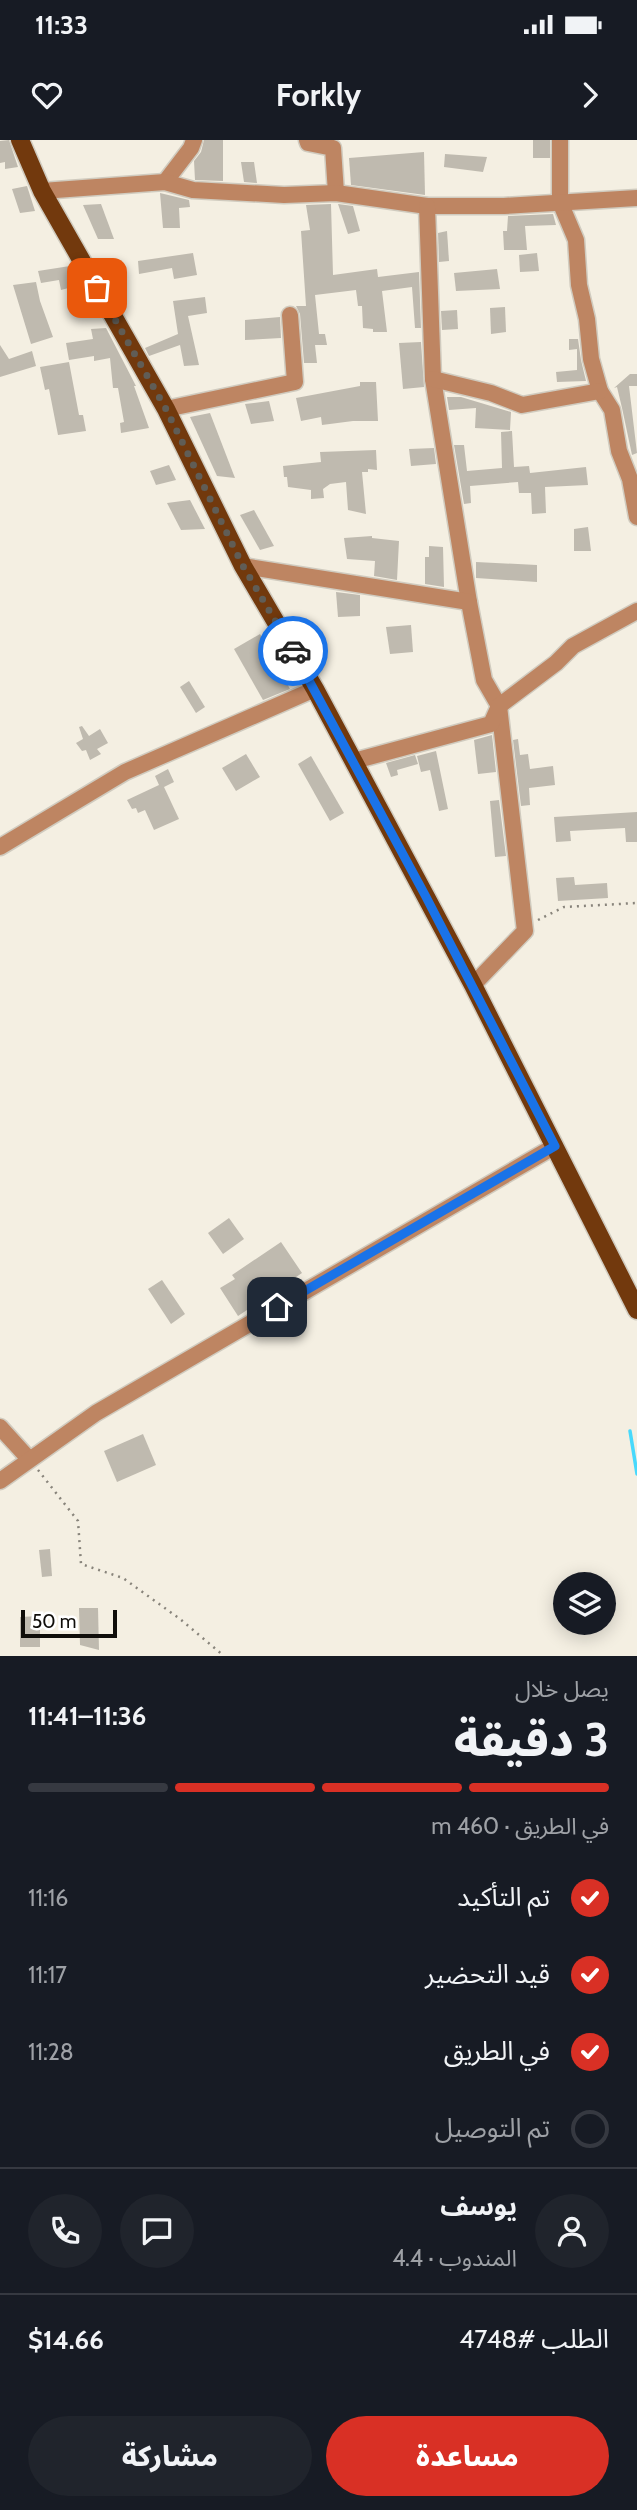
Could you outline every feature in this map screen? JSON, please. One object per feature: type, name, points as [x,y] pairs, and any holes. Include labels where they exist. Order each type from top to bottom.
[{"type":"main road","points":[[20,140],[42,191],[166,409],[243,566],[354,761],[555,1146],[637,1310]]},
{"type":"street","points":[[165,182],[194,140]]},
{"type":"street","points":[[307,140],[309,143],[333,148],[336,193]]},
{"type":"street","points":[[560,140],[560,202],[576,240],[579,285],[587,319],[591,359],[600,391],[612,410],[619,451],[631,479],[637,517]]},
{"type":"street","points":[[42,191],[165,182],[193,190],[284,195],[336,193],[427,206],[504,206],[637,198]]},
{"type":"street","points":[[427,206],[433,379],[484,680],[499,706],[525,931],[472,985]]},
{"type":"street","points":[[166,409],[295,383],[290,315]]},
{"type":"street","points":[[433,379],[523,405],[600,391]]},
{"type":"street","points":[[243,566],[469,602]]},
{"type":"street","points":[[354,761],[492,724],[499,706],[556,663],[573,646],[637,611]]},
{"type":"street","points":[[0,847],[125,772],[315,689]]},
{"type":"street","points":[[0,1481],[107,1407],[555,1146]]},
{"type":"street","points":[[0,1427],[29,1459]]},
{"type":"path","points":[[525,931],[542,916],[564,907],[637,903]]},
{"type":"path","points":[[29,1459],[78,1521],[81,1564],[122,1578],[180,1619],[224,1656]]},
{"type":"building","points":[[9,140],[18,167],[5,169],[5,162],[0,163],[0,141]]},
{"type":"building","points":[[204,140],[223,140],[223,181],[195,180],[194,161],[201,152]]},
{"type":"building","points":[[533,140],[550,140],[550,158],[533,158]]},
{"type":"building","points":[[424,152],[425,195],[351,185],[349,158]]},
{"type":"building","points":[[445,154],[487,157],[483,172],[444,167]]},
{"type":"building","points":[[241,162],[254,162],[257,183],[244,182]]},
{"type":"building","points":[[27,186],[35,211],[20,213],[12,189]]},
{"type":"building","points":[[160,193],[189,200],[190,207],[179,208],[180,228],[163,228]]},
{"type":"building","points":[[101,204],[114,239],[98,239],[83,205]]},
{"type":"building","points":[[331,204],[333,275],[377,269],[378,277],[419,272],[421,328],[415,328],[412,287],[382,291],[387,332],[373,332],[373,329],[363,328],[362,306],[358,306],[356,290],[315,295],[319,334],[325,334],[327,345],[315,345],[317,363],[304,363],[300,314],[296,306],[306,306],[301,231],[310,230],[306,205]]},
{"type":"building","points":[[338,204],[353,206],[360,231],[348,234]]},
{"type":"building","points":[[553,214],[556,225],[525,226],[527,250],[504,250],[503,231],[507,231],[508,216]]},
{"type":"building","points":[[447,231],[449,261],[439,262],[438,233]]},
{"type":"building","points":[[193,253],[197,275],[174,279],[172,268],[139,274],[138,261]]},
{"type":"building","points":[[537,253],[539,271],[520,272],[519,255]]},
{"type":"building","points":[[70,266],[76,286],[61,290],[59,280],[41,283],[38,271]]},
{"type":"building","points":[[497,269],[500,289],[456,291],[454,273]]},
{"type":"building","points":[[36,282],[53,337],[31,344],[13,285]]},
{"type":"building","points":[[205,297],[207,313],[188,316],[199,365],[184,366],[180,345],[149,356],[145,348],[178,334],[173,301]]},
{"type":"building","points":[[505,307],[506,332],[491,334],[490,308]]},
{"type":"building","points":[[457,310],[458,329],[442,330],[441,311]]},
{"type":"building","points":[[280,317],[281,338],[245,340],[245,320]]},
{"type":"building","points":[[106,328],[136,386],[149,428],[121,433],[120,423],[124,422],[118,388],[113,388],[110,358],[94,361],[94,356],[69,360],[66,343],[93,339],[91,329]]},
{"type":"building","points":[[569,339],[578,339],[586,381],[557,382],[556,372],[577,370],[577,349],[569,350]]},
{"type":"building","points":[[421,342],[424,387],[403,389],[399,343]]},
{"type":"building","points":[[0,345],[9,359],[32,351],[36,366],[0,377]]},
{"type":"building","points":[[69,362],[79,415],[83,415],[86,431],[58,435],[49,389],[45,390],[40,367]]},
{"type":"building","points":[[630,374],[637,374],[637,386],[629,386],[637,453],[632,455],[617,387],[614,388]]},
{"type":"building","points":[[360,382],[376,382],[378,421],[322,425],[321,417],[301,421],[296,398],[360,386]]},
{"type":"building","points":[[447,397],[461,397],[511,412],[510,430],[475,428],[476,408],[449,410]]},
{"type":"building","points":[[269,401],[274,421],[251,424],[245,404]]},
{"type":"building","points":[[210,413],[235,478],[217,476],[190,417]]},
{"type":"building","points":[[512,431],[514,467],[529,466],[530,473],[586,467],[588,485],[545,487],[546,513],[532,514],[531,493],[519,493],[518,482],[470,486],[471,503],[464,504],[454,445],[464,445],[467,471],[502,468],[501,432]]},
{"type":"building","points":[[434,448],[436,464],[411,466],[409,449]]},
{"type":"building","points":[[376,450],[377,470],[368,469],[368,472],[362,472],[366,514],[348,510],[346,482],[330,484],[323,489],[324,498],[311,499],[311,490],[288,487],[287,477],[284,477],[283,466],[321,462],[320,452]]},
{"type":"building","points":[[169,465],[176,480],[156,485],[150,471]]},
{"type":"building","points":[[190,500],[205,529],[181,530],[167,503]]},
{"type":"building","points":[[254,510],[274,546],[260,550],[240,515]]},
{"type":"building","points":[[588,527],[591,551],[574,551],[574,529]]},
{"type":"building","points":[[372,536],[399,541],[397,580],[374,576],[375,561],[347,559],[344,538]]},
{"type":"building","points":[[429,546],[443,547],[444,587],[425,584],[425,557],[429,557]]},
{"type":"building","points":[[476,562],[537,565],[537,582],[476,578]]},
{"type":"building","points":[[336,592],[360,595],[360,616],[338,617]]},
{"type":"building","points":[[411,625],[413,652],[390,654],[386,627]]},
{"type":"building","points":[[260,634],[290,689],[263,700],[234,649]]},
{"type":"building","points":[[189,681],[205,707],[196,713],[180,687]]},
{"type":"building","points":[[82,726],[89,736],[100,729],[108,743],[97,749],[101,754],[90,760],[86,750],[82,751],[76,743],[83,739],[79,727]]},
{"type":"building","points":[[492,735],[496,772],[478,774],[474,740]]},
{"type":"building","points":[[518,739],[520,755],[528,754],[530,769],[553,766],[555,785],[529,788],[530,805],[521,806],[513,740]]},
{"type":"building","points":[[436,751],[448,809],[439,811],[430,770],[421,772],[417,756]]},
{"type":"building","points":[[246,754],[260,777],[236,791],[222,768]]},
{"type":"building","points":[[415,755],[418,764],[397,770],[398,775],[391,777],[386,763]]},
{"type":"building","points":[[311,756],[344,813],[330,821],[298,764]]},
{"type":"building","points":[[168,769],[174,782],[164,787],[179,819],[154,830],[145,810],[138,813],[127,800],[159,785],[155,776]]},
{"type":"building","points":[[499,800],[506,856],[495,857],[490,801]]},
{"type":"building","points":[[637,812],[637,842],[626,842],[625,828],[570,831],[571,841],[556,842],[554,817]]},
{"type":"building","points":[[574,877],[575,885],[607,883],[608,898],[558,901],[556,878]]},
{"type":"building","points":[[229,1218],[244,1239],[223,1254],[208,1233]]},
{"type":"building","points":[[281,1242],[302,1273],[238,1316],[220,1288],[235,1279],[232,1275]]},
{"type":"building","points":[[162,1280],[185,1314],[171,1324],[148,1289]]},
{"type":"building","points":[[143,1434],[156,1465],[117,1482],[104,1451]]},
{"type":"building","points":[[50,1549],[52,1576],[42,1577],[39,1550]]},
{"type":"building","points":[[79,1608],[98,1608],[99,1650],[80,1645]]},
{"type":"building","points":[[40,1616],[40,1647],[20,1647],[20,1617]]},
{"type":"waterway","points":[[630,1431],[637,1474]]},
{"type":"way so far","points":[[97,288],[166,409],[243,566],[293,651]]},
{"type":"route","points":[[277,1307],[555,1146],[425,895],[293,651]]}]
